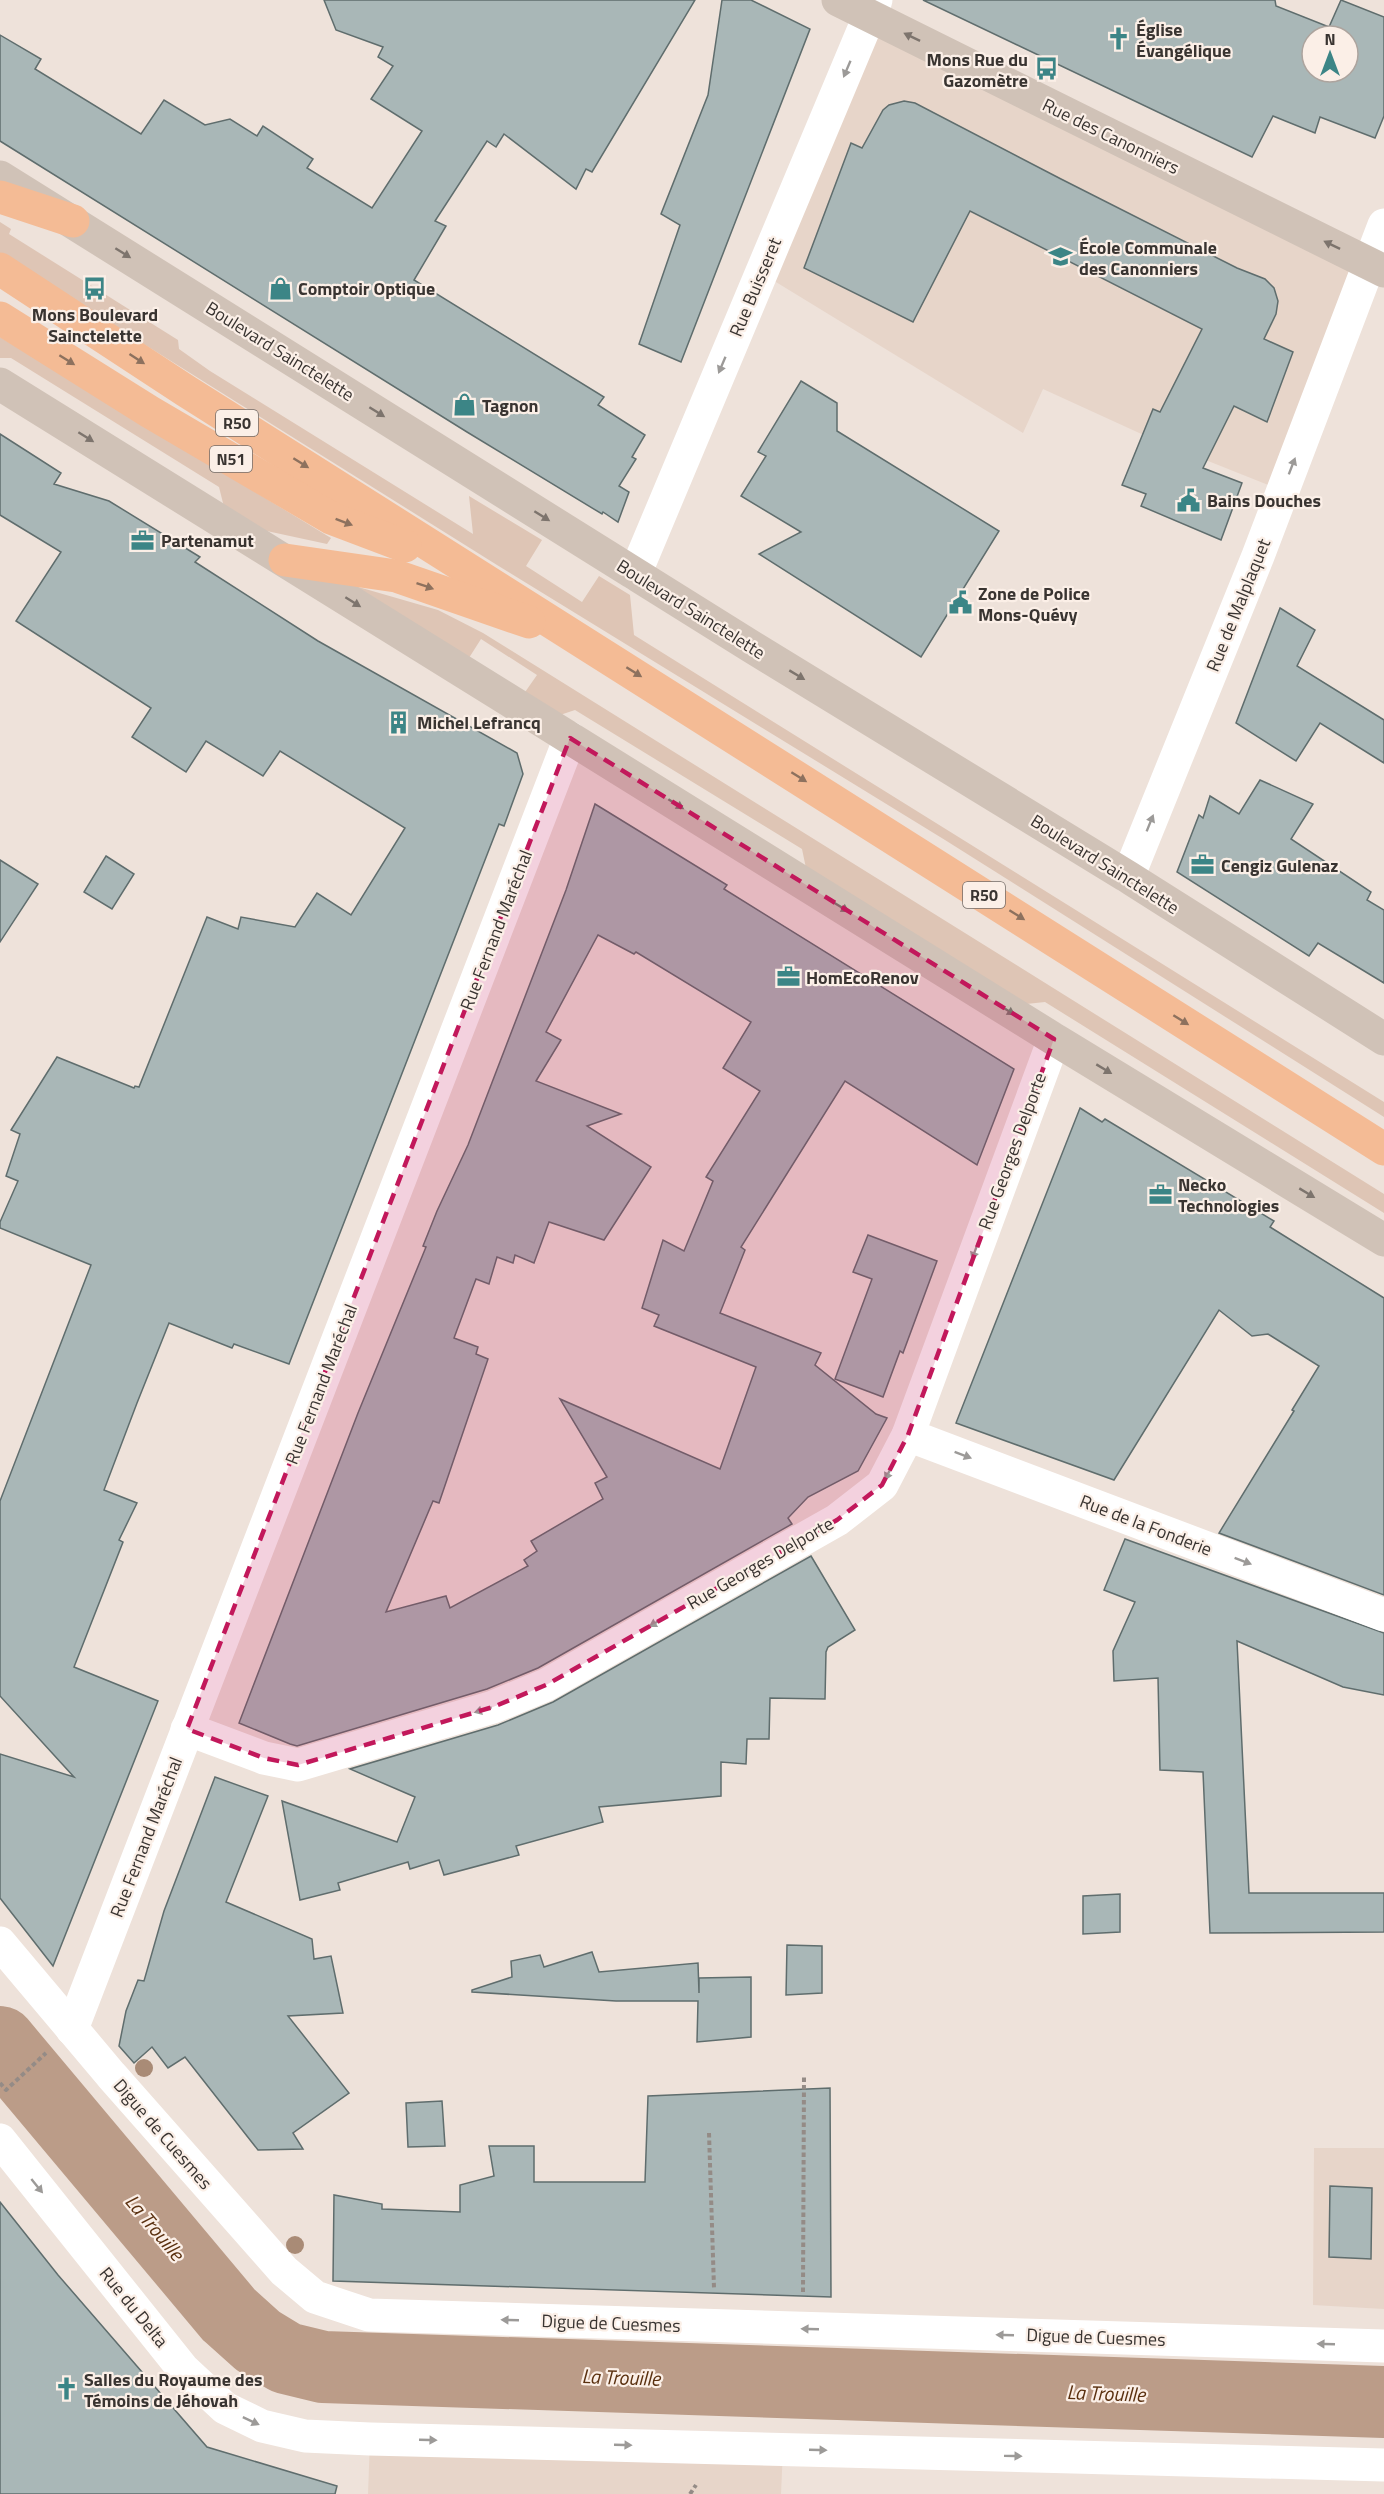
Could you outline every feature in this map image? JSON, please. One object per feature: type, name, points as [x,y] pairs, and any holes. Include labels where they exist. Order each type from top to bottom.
[{"type":"highway","points":[[0,197],[74,222]]},
{"type":"highway","name":"R50","points":[[0,269],[186,391],[585,641],[1384,1149]]},
{"type":"highway","name":"N51","points":[[0,318],[150,412],[331,518],[476,574]]},
{"type":"highway","points":[[285,560],[396,576],[585,641]]},
{"type":"street","name":"Rue des Canonniers","points":[[838,0],[873,8],[1376,268]]},
{"type":"street","name":"Rue Buisseret","points":[[635,574],[873,8]]},
{"type":"street","name":"Boulevard Sainctelette","points":[[0,177],[635,574],[1128,877],[1384,1039]]},
{"type":"street","name":"Rue de Malplaquet","points":[[1128,877],[1376,268],[1384,225]]},
{"type":"street","points":[[0,384],[1054,1039],[1384,1240]]},
{"type":"street","name":"Rue Fernand Maréchal","points":[[63,2037],[187,1729],[570,738]]},
{"type":"street","name":"Rue Georges Delporte","points":[[187,1729],[264,1758],[298,1765],[493,1707],[546,1684],[837,1520],[882,1485],[908,1435],[1054,1039]]},
{"type":"street","name":"Rue de la Fonderie","points":[[908,1435],[1384,1615]]},
{"type":"street","name":"Digue de Cuesmes","points":[[0,1942],[63,2037],[284,2271],[315,2297],[369,2316],[1384,2346]]},
{"type":"street","name":"Rue du Delta","points":[[0,2140],[183,2369],[225,2408],[262,2426],[305,2436],[370,2439],[1384,2465]]},
{"type":"path","points":[[0,2083],[6,2090],[63,2037]]},
{"type":"path","points":[[803,2329],[804,2077]]},
{"type":"path","points":[[709,2133],[715,2326]]},
{"type":"highlighted area","points":[[570,738],[1054,1039],[908,1435],[882,1485],[837,1520],[546,1685],[493,1707],[298,1765],[264,1758],[187,1729]]},
{"type":"shaded area","name":"École Communale des Canonniers","points":[[870,16],[1368,264],[1283,491],[1148,437],[1043,389],[1023,433],[761,273]]},
{"type":"shaded area","points":[[0,222],[11,229],[9,234],[178,340],[179,349],[210,371],[473,534],[469,496],[542,540],[526,566],[582,602],[599,576],[630,595],[634,635],[1384,1102],[1384,1117],[945,840],[497,565],[0,254]]},
{"type":"shaded area","points":[[0,337],[331,538],[327,544],[253,528],[225,511],[219,487],[11,358],[0,358]]},
{"type":"shaded area","points":[[355,586],[438,610],[483,633],[1384,1194],[1384,1213],[1045,1002],[1017,1005],[807,873],[802,849],[575,710],[557,716],[523,695],[537,675],[481,639],[467,661]]},
{"type":"shaded area","points":[[1314,2148],[1384,2148],[1384,2309],[1313,2305]]},
{"type":"shaded area","points":[[370,2439],[783,2449],[781,2494],[368,2494]]},
{"type":"building","points":[[324,0],[695,0],[592,172],[586,169],[576,189],[504,134],[496,147],[487,141],[435,221],[446,226],[414,280],[604,397],[598,405],[645,435],[632,457],[636,459],[619,486],[629,492],[618,522],[467,432],[0,141],[0,35],[41,59],[35,69],[141,134],[164,100],[205,125],[230,119],[257,136],[263,126],[313,159],[307,168],[372,208],[422,131],[371,99],[393,66],[378,57],[383,47],[336,30]]},
{"type":"building","points":[[722,0],[751,0],[810,29],[681,362],[639,344],[680,225],[661,214],[708,95]]},
{"type":"building","points":[[923,0],[1275,0],[1276,6],[1321,24],[1300,24],[1300,84],[1360,84],[1360,24],[1330,24],[1341,0],[1384,17],[1384,116],[1375,138],[1320,117],[1315,133],[1273,116],[1252,157]]},
{"type":"building","points":[[904,101],[915,103],[1237,268],[1265,279],[1274,288],[1278,301],[1276,314],[1264,339],[1293,352],[1267,422],[1234,406],[1203,468],[1242,483],[1221,540],[1141,506],[1146,494],[1122,485],[1153,409],[1160,412],[1202,329],[970,211],[913,322],[804,268],[851,143],[862,148],[883,110],[889,105]]},
{"type":"building","points":[[801,381],[837,403],[837,431],[999,531],[921,657],[759,554],[801,532],[741,496],[766,456],[758,452]]},
{"type":"building","points":[[0,434],[61,473],[54,484],[109,501],[200,557],[195,562],[318,641],[517,753],[523,774],[504,826],[499,824],[289,1364],[234,1344],[232,1348],[169,1323],[137,1403],[104,1490],[137,1503],[119,1540],[123,1542],[74,1667],[158,1701],[53,1966],[0,1898],[0,1754],[74,1777],[0,1696],[0,1501],[91,1265],[0,1228],[0,1222],[18,1181],[6,1176],[20,1134],[11,1130],[57,1057],[134,1088],[139,1087],[207,917],[238,929],[241,917],[295,927],[317,893],[351,915],[405,828],[280,751],[263,776],[206,741],[186,772],[132,737],[151,708],[16,621],[61,552],[0,515]]},
{"type":"building","points":[[1280,608],[1315,630],[1297,666],[1384,720],[1384,763],[1320,723],[1296,761],[1236,723]]},
{"type":"building","points":[[1260,780],[1313,804],[1291,839],[1371,892],[1367,900],[1384,910],[1384,983],[1318,943],[1309,956],[1177,872],[1199,815],[1203,818],[1210,796],[1239,814]]},
{"type":"building","points":[[595,804],[727,885],[724,889],[1014,1069],[977,1165],[845,1081],[741,1247],[745,1250],[720,1313],[821,1353],[815,1365],[876,1414],[887,1418],[858,1471],[808,1497],[788,1518],[792,1524],[538,1668],[487,1689],[297,1746],[290,1744],[239,1723],[358,1413],[426,1247],[423,1246],[468,1145],[566,890]],"holes":[[[598,935],[634,954],[636,952],[751,1022],[723,1068],[760,1091],[706,1177],[713,1181],[684,1251],[663,1240],[642,1308],[659,1315],[654,1326],[756,1367],[720,1469],[560,1399],[607,1477],[595,1483],[603,1499],[531,1541],[537,1551],[524,1560],[528,1566],[450,1608],[446,1596],[386,1612],[433,1501],[439,1503],[488,1359],[476,1354],[478,1347],[454,1338],[476,1279],[489,1284],[497,1257],[513,1263],[515,1255],[534,1263],[549,1222],[604,1240],[651,1167],[587,1126],[621,1114],[536,1081],[561,1040],[546,1032]]]},
{"type":"building","points":[[106,856],[134,874],[112,909],[84,892]]},
{"type":"building","points":[[0,860],[38,884],[0,942]]},
{"type":"building","points":[[1080,1108],[1102,1122],[1105,1119],[1274,1221],[1270,1227],[1384,1298],[1384,1595],[1219,1533],[1319,1366],[1268,1334],[1252,1336],[1219,1310],[1114,1480],[956,1423]]},
{"type":"building","points":[[868,1235],[937,1261],[903,1353],[900,1351],[883,1397],[835,1379],[872,1279],[853,1272]]},
{"type":"building","points":[[1125,1539],[1384,1633],[1384,1695],[1343,1687],[1237,1641],[1249,1893],[1384,1893],[1384,1932],[1210,1933],[1203,1772],[1160,1770],[1158,1678],[1114,1681],[1113,1651],[1135,1602],[1104,1590]]},
{"type":"building","points":[[811,1556],[855,1630],[828,1647],[825,1699],[770,1698],[769,1739],[747,1739],[746,1764],[721,1762],[721,1796],[599,1807],[603,1822],[516,1846],[519,1855],[444,1875],[439,1860],[410,1869],[408,1862],[338,1883],[340,1890],[300,1900],[282,1801],[397,1842],[415,1797],[350,1769],[498,1725],[553,1702]]},
{"type":"building","points":[[215,1777],[268,1796],[226,1902],[312,1939],[314,1959],[331,1956],[343,2013],[288,2016],[349,2093],[293,2133],[303,2149],[258,2150],[185,2057],[168,2068],[152,2047],[134,2063],[119,2046],[126,2011],[138,1980],[144,1981],[164,1911]]},
{"type":"building","points":[[1120,1894],[1120,1932],[1083,1934],[1083,1896]]},
{"type":"building","points":[[787,1945],[822,1946],[822,1993],[786,1995]]},
{"type":"building","points":[[592,1952],[599,1972],[698,1963],[699,1993],[699,1978],[751,1977],[751,2037],[697,2042],[698,2001],[616,2001],[472,1992],[472,1990],[512,1977],[511,1961],[540,1955],[544,1967]]},
{"type":"building","points":[[830,2088],[831,2297],[333,2281],[334,2195],[382,2204],[382,2209],[460,2212],[460,2185],[494,2176],[489,2146],[534,2146],[534,2182],[645,2182],[648,2096]]},
{"type":"building","points":[[442,2101],[445,2146],[408,2147],[406,2103]]},
{"type":"building","points":[[1330,2186],[1372,2188],[1371,2259],[1329,2257]]},
{"type":"building","points":[[0,2202],[58,2275],[207,2447],[337,2486],[335,2494],[0,2494]]},
{"type":"waterway","name":"La Trouille","points":[[0,2042],[229,2315],[258,2341],[286,2358],[323,2367],[1384,2402]]},
{"type":"place","name":"Église Évangélique","points":[[1118,39]]},
{"type":"place","name":"Mons Rue du Gazomètre","points":[[1046,69]]},
{"type":"place","name":"École Communale des Canonniers","points":[[1061,257]]},
{"type":"place","name":"Mons Boulevard Sainctelette","points":[[95,288]]},
{"type":"place","name":"Comptoir Optique","points":[[280,288]]},
{"type":"place","name":"Tagnon","points":[[464,405]]},
{"type":"place","name":"Bains Douches","points":[[1189,500]]},
{"type":"place","name":"Partenamut","points":[[143,540]]},
{"type":"place","name":"Zone de Police Mons-Quévy","points":[[960,603]]},
{"type":"place","name":"Michel Lefrancq","points":[[399,722]]},
{"type":"place","name":"Cengiz Gulenaz","points":[[1203,865]]},
{"type":"place","name":"HomEcoRenov","points":[[788,977]]},
{"type":"place","name":"Necko Technologies","points":[[1160,1194]]},
{"type":"place","name":"Salles du Royaume des Témoins de Jéhovah","points":[[66,2389]]}]
